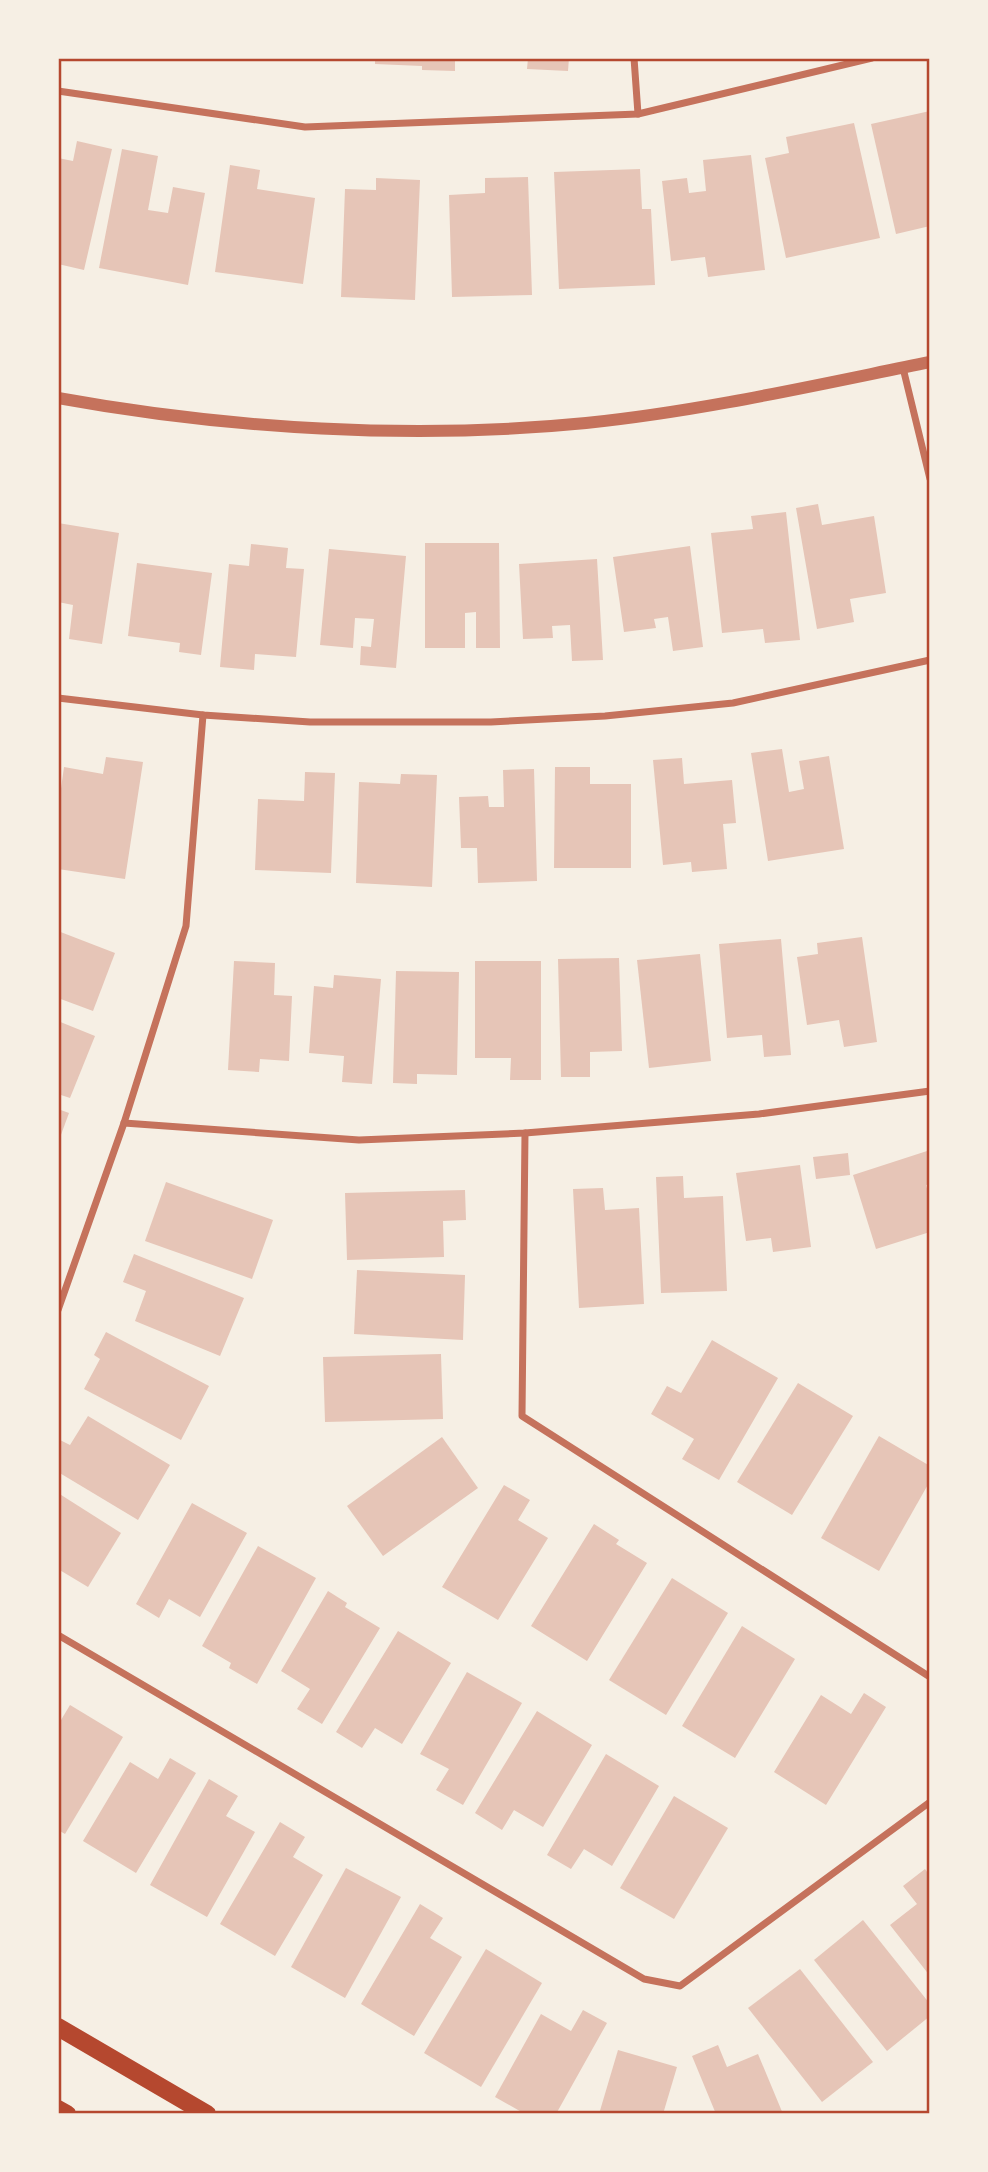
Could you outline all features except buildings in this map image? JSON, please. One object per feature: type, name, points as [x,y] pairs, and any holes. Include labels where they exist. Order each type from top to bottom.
[{"type":"main road","points":[[58,2027],[206,2114]]},
{"type":"main road","points":[[58,2109],[67,2114]]},
{"type":"street","points":[[634,58],[638,114]]},
{"type":"street","points":[[58,91],[305,127],[638,114],[872,58]]},
{"type":"street","points":[[58,398],[271,426],[434,431],[585,423],[744,401],[930,362]]},
{"type":"street","points":[[903,368],[930,479]]},
{"type":"street","points":[[58,698],[203,716],[338,722],[491,722],[606,716],[733,703],[930,660]]},
{"type":"street","points":[[58,1310],[124,1123],[186,926],[203,716]]},
{"type":"street","points":[[124,1123],[359,1140],[525,1133],[759,1114],[930,1091]]},
{"type":"street","points":[[525,1133],[522,1416],[930,1677]]},
{"type":"street","points":[[58,1635],[643,1979],[680,1986],[930,1802]]}]
